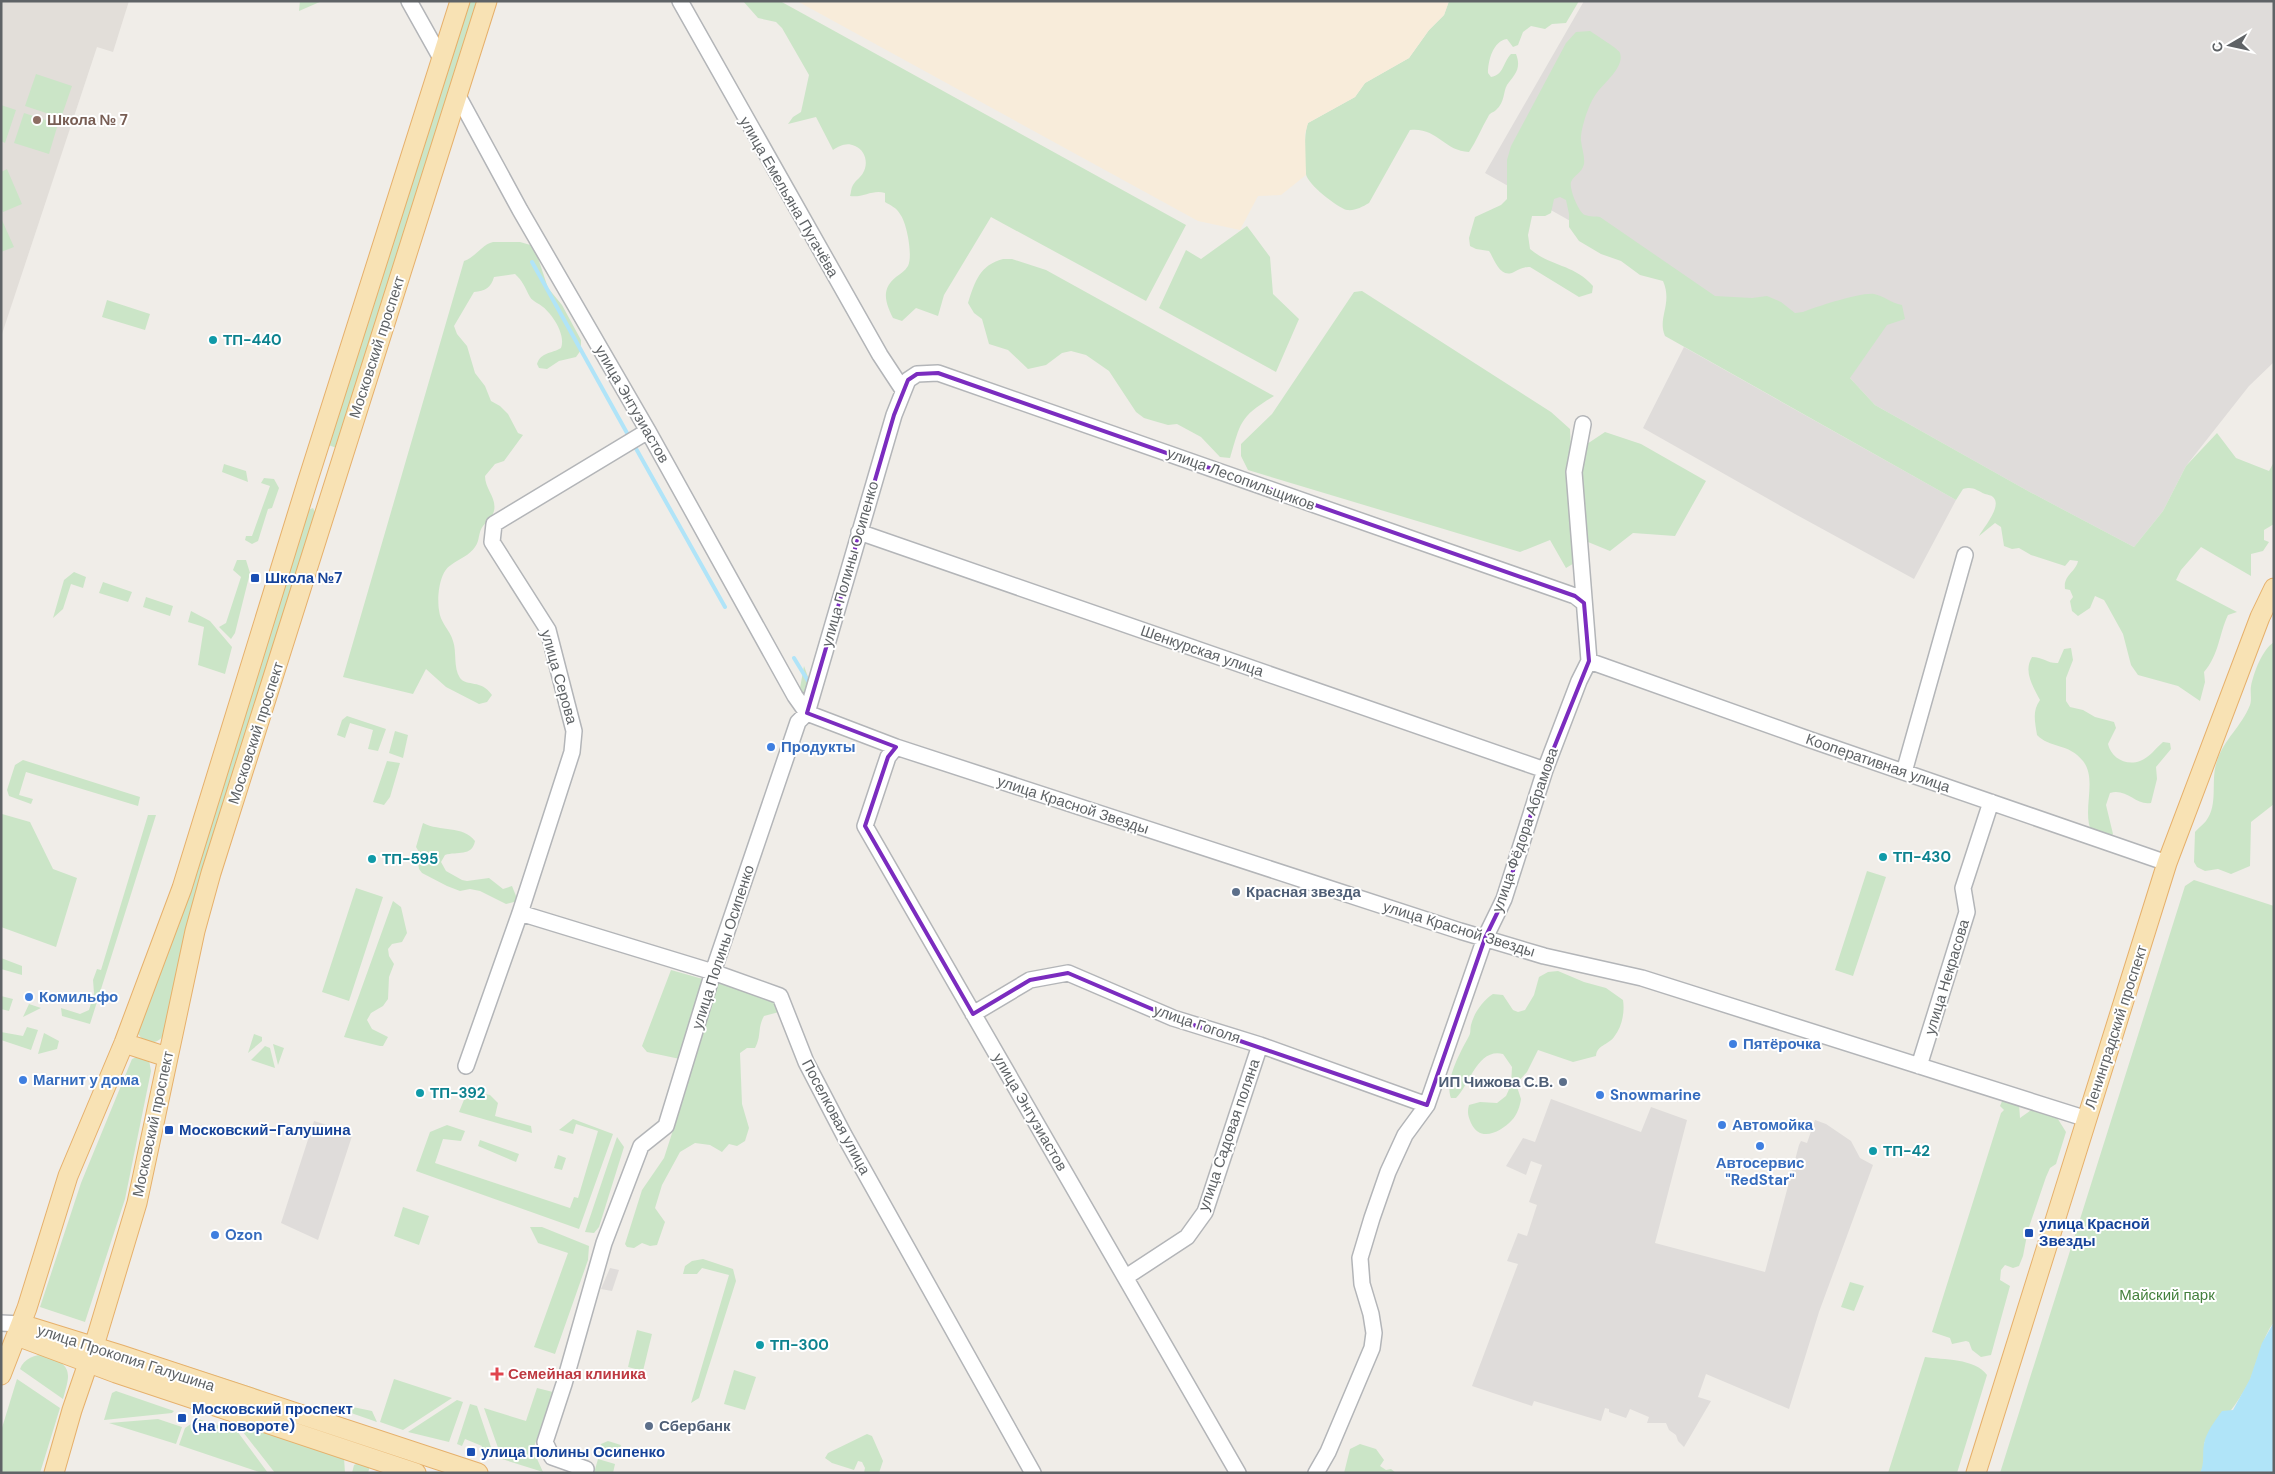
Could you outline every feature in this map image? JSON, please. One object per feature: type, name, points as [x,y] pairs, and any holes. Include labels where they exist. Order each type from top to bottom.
[{"type":"main road","name":"Московский проспект","points":[[1,1375],[19,1330],[68,1176],[124,1043],[182,888],[307,483],[460,1]]},
{"type":"main road","name":"Московский проспект","points":[[54,1473],[137,1203],[195,931],[211,873],[487,1]]},
{"type":"main road","points":[[307,483],[332,490]]},
{"type":"main road","name":"Ленинградский проспект","points":[[1976,1473],[2167,863],[2260,617],[2274,588]]},
{"type":"main road","points":[[124,1043],[167,1057]]},
{"type":"main road","name":"улица Прокопия Галушина","points":[[19,1330],[355,1454],[416,1473]]},
{"type":"main road","name":"улица Прокопия Галушина","points":[[91,1355],[478,1473]]},
{"type":"street","points":[[409,1],[442,60]]},
{"type":"street","name":"улица Емельяна Пугачёва","points":[[680,1],[876,348],[902,390]]},
{"type":"street","name":"улица Энтузиастов","points":[[458,94],[520,210],[648,431],[795,696],[807,714]]},
{"type":"street","name":"улица Лесопильщиков","points":[[902,390],[908,380],[917,374],[938,373],[1575,596],[1584,603]]},
{"type":"street","name":"улица Полины Осипенко","points":[[585,1473],[586,1469],[552,1457],[545,1442],[564,1384],[604,1243],[641,1146],[666,1126],[714,972],[798,722],[807,714],[902,390]]},
{"type":"street","points":[[1583,424],[1574,472],[1589,661]]},
{"type":"street","name":"улица Серова","points":[[466,1066],[520,913],[572,752],[574,731],[548,630],[492,542],[494,524],[648,431]]},
{"type":"street","name":"Шенкурская улица","points":[[859,532],[1545,770]]},
{"type":"street","points":[[1904,772],[1965,555]]},
{"type":"street","name":"улица Фёдора Абрамова","points":[[1316,1473],[1328,1452],[1372,1348],[1374,1333],[1371,1314],[1362,1284],[1360,1258],[1388,1172],[1405,1135],[1427,1105],[1486,938],[1504,899],[1545,770],[1579,681],[1589,661]]},
{"type":"street","name":"Кооперативная улица","points":[[1589,661],[2167,863]]},
{"type":"street","name":"улица Красной Звезды","points":[[807,714],[896,747],[1486,938],[1544,956],[1642,978],[2087,1119]]},
{"type":"street","name":"улица Энтузиастов","points":[[896,747],[888,757],[865,826],[1238,1473]]},
{"type":"street","name":"улица Некрасова","points":[[1919,1066],[1967,912],[1963,888],[1991,802]]},
{"type":"street","name":"Поселковая улица","points":[[520,913],[714,972],[780,996],[806,1062],[844,1135],[1033,1473]]},
{"type":"street","name":"улица Гоголя","points":[[973,1014],[1030,980],[1068,973],[1173,1018],[1260,1045],[1427,1105]]},
{"type":"street","name":"улица Садовая поляна","points":[[1126,1277],[1187,1237],[1205,1212],[1260,1045]]},
{"type":"street","name":"улица Прокопия Галушина","points":[[1,1324],[19,1330]]},
{"type":"highlighted area","points":[[938,373],[1575,596],[1584,603],[1589,661],[1545,770],[1504,899],[1485,938],[1427,1105],[1173,1018],[1068,973],[1030,980],[973,1014],[865,826],[888,757],[896,747],[807,713],[894,415],[908,380],[917,374]]},
{"type":"shaded area","name":"Школа № 7","points":[[1,1],[129,1],[113,52],[97,47],[1,337]]},
{"type":"shaded area","points":[[1584,1],[2274,1],[2274,362],[2249,386],[2186,466],[2163,511],[2134,547],[2028,491],[1875,405],[1850,378],[1485,173]]},
{"type":"shaded area","points":[[1684,347],[1956,500],[1914,579],[1643,428]]},
{"type":"shaded area","points":[[1551,1099],[1641,1132],[1651,1107],[1687,1120],[1655,1243],[1765,1272],[1799,1145],[1801,1141],[1807,1143],[1815,1120],[1826,1124],[1851,1141],[1860,1158],[1873,1165],[1819,1312],[1789,1409],[1706,1374],[1698,1397],[1711,1401],[1684,1447],[1678,1441],[1676,1435],[1669,1430],[1666,1423],[1647,1423],[1649,1417],[1630,1409],[1626,1418],[1609,1412],[1609,1409],[1605,1408],[1601,1421],[1534,1401],[1532,1406],[1472,1386],[1518,1264],[1507,1261],[1518,1233],[1527,1236],[1537,1205],[1529,1202],[1542,1165],[1531,1161],[1526,1175],[1506,1166],[1523,1138],[1535,1142]]},
{"type":"shaded area","points":[[314,1121],[353,1133],[318,1240],[281,1223]]},
{"type":"shaded area","points":[[610,1268],[619,1270],[612,1291],[601,1289]]},
{"type":"green space","points":[[300,1],[322,1],[299,11]]},
{"type":"green space","points":[[468,1],[478,1],[337,448],[328,445]]},
{"type":"green space","points":[[743,1],[780,1],[1186,225],[1146,301],[991,217],[944,295],[938,316],[916,308],[902,321],[893,318],[886,301],[886,291],[891,282],[907,268],[910,255],[903,218],[897,210],[885,202],[885,193],[876,192],[850,196],[852,186],[862,174],[866,165],[864,154],[861,150],[846,144],[833,150],[816,117],[788,124],[793,117],[801,112],[809,75],[782,28],[776,22],[758,18]]},
{"type":"green space","points":[[1449,1],[1579,1],[1566,23],[1552,24],[1545,29],[1531,26],[1523,32],[1518,45],[1513,47],[1507,39],[1498,43],[1495,47],[1490,57],[1488,68],[1488,73],[1491,77],[1501,71],[1511,54],[1516,54],[1518,68],[1507,85],[1501,104],[1489,115],[1469,152],[1453,148],[1427,132],[1410,130],[1369,203],[1353,210],[1347,210],[1337,205],[1312,184],[1306,174],[1305,156],[1308,123],[1355,97],[1365,83],[1409,58],[1429,30],[1444,15]]},
{"type":"green space","points":[[1590,31],[1616,49],[1620,53],[1621,58],[1612,75],[1593,98],[1583,124],[1581,141],[1584,164],[1582,170],[1571,182],[1573,195],[1580,210],[1585,215],[1600,217],[1715,296],[1752,298],[1767,296],[1781,302],[1795,313],[1849,297],[1868,294],[1878,295],[1902,305],[1905,319],[1887,325],[1850,378],[1875,405],[2028,491],[2134,547],[2163,511],[2186,466],[2217,433],[2236,458],[2269,471],[2274,462],[2274,524],[2264,530],[2264,540],[2269,542],[2263,551],[2251,554],[2251,576],[2201,547],[2181,570],[2176,580],[2237,612],[2228,615],[2216,652],[2204,672],[2205,682],[2200,701],[2178,686],[2138,675],[2131,665],[2123,634],[2104,600],[2095,596],[2090,608],[2078,616],[2072,611],[2070,601],[2073,597],[2070,590],[2065,589],[2065,584],[2078,561],[2070,560],[2065,566],[2031,555],[2019,548],[2012,549],[2004,546],[2001,527],[1995,523],[1979,536],[1996,506],[1992,496],[1966,488],[1963,489],[1956,500],[1665,336],[1663,323],[1666,289],[1663,281],[1640,275],[1621,261],[1601,254],[1579,241],[1569,227],[1566,200],[1560,197],[1554,199],[1551,213],[1545,216],[1532,216],[1528,235],[1530,249],[1546,259],[1578,273],[1593,286],[1592,293],[1579,297],[1530,267],[1505,273],[1489,251],[1470,246],[1469,238],[1475,217],[1501,205],[1507,199],[1507,160],[1511,146],[1566,43],[1576,32]]},
{"type":"green space","points":[[36,74],[72,86],[61,118],[25,106]]},
{"type":"green space","points":[[1,105],[16,110],[5,143],[1,141]]},
{"type":"green space","points":[[24,113],[58,124],[49,154],[14,143]]},
{"type":"green space","points":[[7,169],[22,204],[3,212],[1,207],[1,172]]},
{"type":"green space","points":[[1,218],[14,247],[1,252]]},
{"type":"green space","points":[[1247,226],[1270,257],[1273,294],[1299,319],[1276,372],[1159,308],[1186,250],[1201,259]]},
{"type":"green space","points":[[493,242],[520,242],[534,246],[548,288],[562,305],[581,340],[581,350],[576,357],[559,361],[547,369],[539,368],[537,364],[541,357],[561,348],[562,337],[551,315],[531,299],[522,282],[515,274],[494,277],[487,288],[474,292],[454,326],[457,334],[467,346],[475,373],[485,386],[491,401],[508,414],[518,433],[523,435],[504,461],[495,464],[485,476],[494,502],[494,511],[491,518],[481,528],[478,542],[473,550],[447,568],[441,579],[438,605],[443,623],[453,641],[458,674],[463,681],[479,685],[488,690],[492,695],[487,702],[479,704],[446,687],[426,669],[413,694],[343,677],[464,261]]},
{"type":"green space","points":[[1003,259],[1012,259],[1046,270],[1274,396],[1254,409],[1243,421],[1230,458],[1220,457],[1201,437],[1177,424],[1168,425],[1154,421],[1144,418],[1136,412],[1109,371],[1086,355],[1071,351],[1062,353],[1046,365],[1028,369],[1008,350],[989,344],[982,319],[974,313],[968,303],[979,275],[989,265]]},
{"type":"green space","points":[[1362,291],[1551,412],[1570,429],[1576,562],[1566,568],[1550,540],[1520,552],[1248,470],[1241,456],[1241,444],[1272,414],[1354,292]]},
{"type":"green space","points":[[107,300],[150,314],[145,330],[102,317]]},
{"type":"green space","points":[[1605,432],[1641,444],[1706,481],[1675,536],[1633,533],[1610,551],[1588,542],[1579,465],[1587,444]]},
{"type":"green space","points":[[224,464],[246,471],[248,482],[222,472]]},
{"type":"green space","points":[[264,478],[274,479],[279,488],[272,508],[268,509],[258,541],[252,544],[245,540],[246,536],[252,536],[270,486],[261,483]]},
{"type":"green space","points":[[313,508],[316,514],[186,927],[165,1033],[155,1042],[147,1041],[137,1032],[308,510]]},
{"type":"green space","points":[[237,560],[246,560],[250,573],[235,633],[231,639],[219,627],[226,623],[241,577],[233,570]]},
{"type":"green space","points":[[74,572],[86,577],[83,588],[71,584],[63,609],[53,618],[64,580]]},
{"type":"green space","points":[[103,582],[132,592],[128,602],[99,593]]},
{"type":"green space","points":[[146,597],[173,606],[170,616],[143,607]]},
{"type":"green space","points":[[191,611],[210,621],[232,647],[225,674],[198,665],[204,627],[188,622]]},
{"type":"green space","points":[[2274,642],[2274,804],[2251,822],[2250,866],[2231,874],[2218,869],[2205,871],[2197,867],[2194,862],[2195,832],[2210,814],[2215,768],[2220,753],[2247,713],[2251,703],[2251,686],[2256,668],[2266,650]]},
{"type":"green space","points":[[2071,648],[2073,660],[2066,678],[2066,701],[2070,707],[2114,722],[2116,728],[2108,744],[2116,757],[2125,762],[2140,761],[2163,742],[2170,743],[2171,749],[2156,767],[2157,779],[2151,803],[2141,802],[2121,793],[2110,793],[2106,805],[2113,834],[2109,839],[2092,833],[2089,824],[2090,786],[2087,769],[2083,761],[2072,751],[2047,742],[2037,735],[2035,712],[2040,700],[2030,679],[2029,663],[2032,657],[2058,663],[2064,649]]},
{"type":"green space","points":[[804,666],[811,685],[803,693],[800,688]]},
{"type":"green space","points":[[347,716],[386,729],[378,751],[368,749],[373,730],[350,723],[345,738],[337,735],[342,720]]},
{"type":"green space","points":[[395,731],[408,735],[403,758],[389,753]]},
{"type":"green space","points":[[23,760],[140,797],[138,806],[26,772],[19,795],[33,799],[31,804],[9,796],[7,790],[15,765]]},
{"type":"green space","points":[[387,761],[400,763],[390,797],[384,805],[373,802]]},
{"type":"green space","points":[[2,814],[30,822],[53,869],[77,878],[56,947],[1,927]]},
{"type":"green space","points":[[148,815],[156,815],[90,1024],[62,1016],[61,1008],[80,1014],[89,1010],[94,993],[93,980],[97,969],[101,970]]},
{"type":"green space","points":[[423,823],[464,833],[475,841],[471,849],[467,851],[445,855],[441,862],[446,871],[462,880],[489,878],[503,889],[512,886],[518,901],[506,904],[480,891],[470,889],[460,891],[422,873],[419,869],[419,853],[416,847]]},
{"type":"green space","points":[[1867,871],[1886,877],[1853,976],[1835,970]]},
{"type":"green space","name":"Майский парк","points":[[2194,880],[2274,906],[2274,1322],[2266,1336],[2253,1373],[2245,1389],[2229,1413],[2204,1443],[2204,1466],[2200,1473],[2000,1473],[2185,886]]},
{"type":"green space","points":[[356,888],[383,897],[349,1001],[322,992]]},
{"type":"green space","points":[[393,901],[401,907],[407,933],[402,942],[392,944],[388,949],[389,956],[394,964],[389,977],[388,999],[383,1006],[371,1013],[367,1020],[372,1029],[388,1037],[383,1046],[380,1046],[344,1037]]},
{"type":"green space","points":[[1,958],[22,966],[22,975],[1,969]]},
{"type":"green space","points":[[671,970],[774,999],[779,1012],[764,1016],[755,1048],[747,1048],[740,1053],[742,1104],[749,1128],[745,1141],[737,1146],[729,1144],[722,1152],[710,1145],[695,1143],[680,1152],[662,1185],[655,1208],[665,1222],[657,1245],[650,1246],[642,1243],[634,1248],[627,1247],[625,1244],[642,1190],[664,1158],[686,1090],[680,1059],[647,1052],[642,1046]]},
{"type":"green space","points":[[1558,971],[1584,982],[1606,988],[1623,1000],[1623,1014],[1619,1029],[1612,1040],[1598,1050],[1596,1056],[1573,1062],[1538,1050],[1527,1072],[1516,1084],[1521,1099],[1514,1118],[1491,1134],[1480,1133],[1470,1121],[1469,1105],[1480,1102],[1497,1103],[1506,1096],[1511,1085],[1512,1067],[1503,1054],[1494,1054],[1487,1057],[1480,1062],[1456,1098],[1451,1098],[1449,1091],[1452,1075],[1458,1058],[1470,1035],[1474,1016],[1482,1003],[1493,994],[1503,995],[1513,1010],[1518,1012],[1525,1010],[1534,995],[1539,977],[1548,972]]},
{"type":"green space","points":[[1,996],[13,999],[9,1011],[1,1009]]},
{"type":"green space","points":[[29,1004],[41,1008],[23,1017]]},
{"type":"green space","points":[[27,1027],[38,1030],[31,1050],[1,1040],[1,1032],[23,1036]]},
{"type":"green space","points":[[44,1033],[59,1041],[57,1049],[38,1054]]},
{"type":"green space","points":[[254,1034],[262,1037],[262,1041],[248,1053]]},
{"type":"green space","points":[[273,1044],[284,1048],[278,1065]]},
{"type":"green space","points":[[265,1046],[270,1048],[275,1068],[251,1060]]},
{"type":"green space","points":[[139,1056],[149,1060],[151,1071],[125,1199],[85,1322],[40,1307],[81,1183],[132,1059]]},
{"type":"green space","points":[[468,1090],[490,1095],[498,1103],[495,1116],[531,1126],[532,1133],[459,1112]]},
{"type":"green space","points":[[2003,1099],[2019,1104],[2020,1118],[2034,1108],[2056,1116],[2066,1132],[2056,1164],[2050,1168],[2046,1177],[2028,1230],[2019,1266],[2013,1268],[2005,1265],[2001,1270],[2000,1280],[2010,1286],[1991,1355],[1981,1357],[1972,1350],[1969,1342],[1952,1344],[1950,1338],[1932,1332],[2001,1113],[2004,1110],[2000,1106]]},
{"type":"green space","points":[[573,1119],[613,1134],[579,1229],[416,1171],[430,1132],[447,1125],[465,1131],[461,1141],[443,1139],[435,1163],[570,1208],[574,1197],[578,1198],[598,1131],[576,1124],[573,1134],[559,1130]]},
{"type":"green space","points":[[617,1137],[624,1147],[599,1227],[594,1233],[585,1232]]},
{"type":"green space","points":[[480,1140],[519,1154],[516,1162],[478,1146]]},
{"type":"green space","points":[[558,1155],[566,1158],[562,1170],[554,1168]]},
{"type":"green space","points":[[403,1207],[429,1216],[419,1245],[394,1236]]},
{"type":"green space","points":[[530,1227],[542,1227],[589,1246],[588,1260],[555,1354],[534,1347],[568,1253],[538,1243]]},
{"type":"green space","points":[[703,1259],[733,1269],[736,1281],[699,1398],[691,1403],[729,1275],[702,1268],[697,1274],[683,1274],[685,1266],[692,1261]]},
{"type":"green space","points":[[1850,1282],[1864,1286],[1854,1311],[1841,1307]]},
{"type":"green space","points":[[637,1330],[652,1334],[643,1371],[628,1367]]},
{"type":"green space","points":[[131,1348],[261,1390],[257,1392],[134,1352]]},
{"type":"green space","points":[[46,1354],[61,1363],[67,1371],[68,1376],[63,1399],[20,1369],[24,1362],[30,1358]]},
{"type":"green space","points":[[1925,1357],[1975,1365],[1987,1375],[1957,1473],[1888,1473]]},
{"type":"green space","points":[[734,1370],[756,1377],[745,1410],[724,1404]]},
{"type":"green space","points":[[17,1379],[60,1408],[40,1473],[1,1473],[1,1431]]},
{"type":"green space","points":[[394,1379],[452,1398],[403,1430],[380,1422]]},
{"type":"green space","points":[[537,1388],[553,1392],[533,1450],[543,1472],[502,1459],[484,1408],[526,1421]]},
{"type":"green space","points":[[116,1391],[174,1411],[172,1413],[104,1420],[112,1393]]},
{"type":"green space","points":[[457,1400],[463,1402],[449,1442],[408,1432]]},
{"type":"green space","points":[[470,1404],[477,1406],[494,1456],[480,1452],[482,1446],[465,1439],[462,1446],[457,1444]]},
{"type":"green space","points":[[331,1406],[348,1406],[372,1411],[377,1422]]},
{"type":"green space","points":[[158,1419],[182,1427],[176,1444],[109,1423]]},
{"type":"green space","points":[[198,1419],[237,1431],[268,1473],[262,1473],[179,1445],[185,1428]]},
{"type":"green space","points":[[258,1428],[344,1458],[345,1473],[275,1473],[243,1432],[244,1429]]},
{"type":"green space","points":[[867,1434],[872,1436],[883,1461],[879,1473],[864,1473],[865,1468],[862,1462],[858,1461],[854,1470],[832,1463],[825,1458],[828,1453]]},
{"type":"green space","points":[[608,1441],[621,1445],[617,1457],[599,1453],[601,1444]]},
{"type":"green space","points":[[1360,1444],[1376,1449],[1384,1460],[1380,1466],[1386,1470],[1391,1469],[1396,1473],[1344,1473],[1350,1449]]},
{"type":"green space","points":[[598,1459],[615,1464],[613,1473],[594,1473]]},
{"type":"green space","points":[[358,1463],[370,1466],[368,1473],[352,1473],[354,1465]]},
{"type":"sand","points":[[797,1],[1449,1],[1444,15],[1429,30],[1409,58],[1365,83],[1355,97],[1308,123],[1305,134],[1306,175],[1281,195],[1258,196],[1240,230],[1198,221]]},
{"type":"water","points":[[2274,1322],[2274,1473],[2200,1473],[2204,1444],[2209,1431],[2222,1411],[2233,1410],[2250,1379],[2262,1343]]},
{"type":"waterway","points":[[532,262],[627,433]]},
{"type":"waterway","points":[[634,445],[725,607]]},
{"type":"waterway","points":[[794,658],[808,681]]},
{"type":"place","name":"Школа № 7","points":[[37,120]]},
{"type":"place","name":"ТП-440","points":[[213,340]]},
{"type":"place","name":"Школа №7","points":[[255,578]]},
{"type":"place","name":"Продукты","points":[[771,747]]},
{"type":"place","name":"ТП-430","points":[[1883,857]]},
{"type":"place","name":"ТП-595","points":[[372,859]]},
{"type":"place","name":"Красная звезда","points":[[1236,892]]},
{"type":"place","name":"Комильфо","points":[[29,997]]},
{"type":"place","name":"Пятёрочка","points":[[1733,1044]]},
{"type":"place","name":"Магнит у дома","points":[[23,1080]]},
{"type":"place","name":"ИП Чижова С.В.","points":[[1563,1082]]},
{"type":"place","name":"ТП-392","points":[[420,1093]]},
{"type":"place","name":"Snowmarine","points":[[1600,1095]]},
{"type":"place","name":"Автомойка","points":[[1722,1125]]},
{"type":"place","name":"Московский-Галушина","points":[[169,1130]]},
{"type":"place","name":"Автосервис \"RedStar\"","points":[[1760,1146]]},
{"type":"place","name":"ТП-42","points":[[1873,1151]]},
{"type":"place","name":"улица Красной Звезды","points":[[2029,1233]]},
{"type":"place","name":"Ozon","points":[[215,1235]]},
{"type":"place","name":"ТП-300","points":[[760,1345]]},
{"type":"place","name":"Семейная клиника","points":[[497,1374]]},
{"type":"place","name":"Московский проспект (на повороте)","points":[[182,1418]]},
{"type":"place","name":"Сбербанк","points":[[649,1426]]},
{"type":"place","name":"улица Полины Осипенко","points":[[471,1452]]}]
